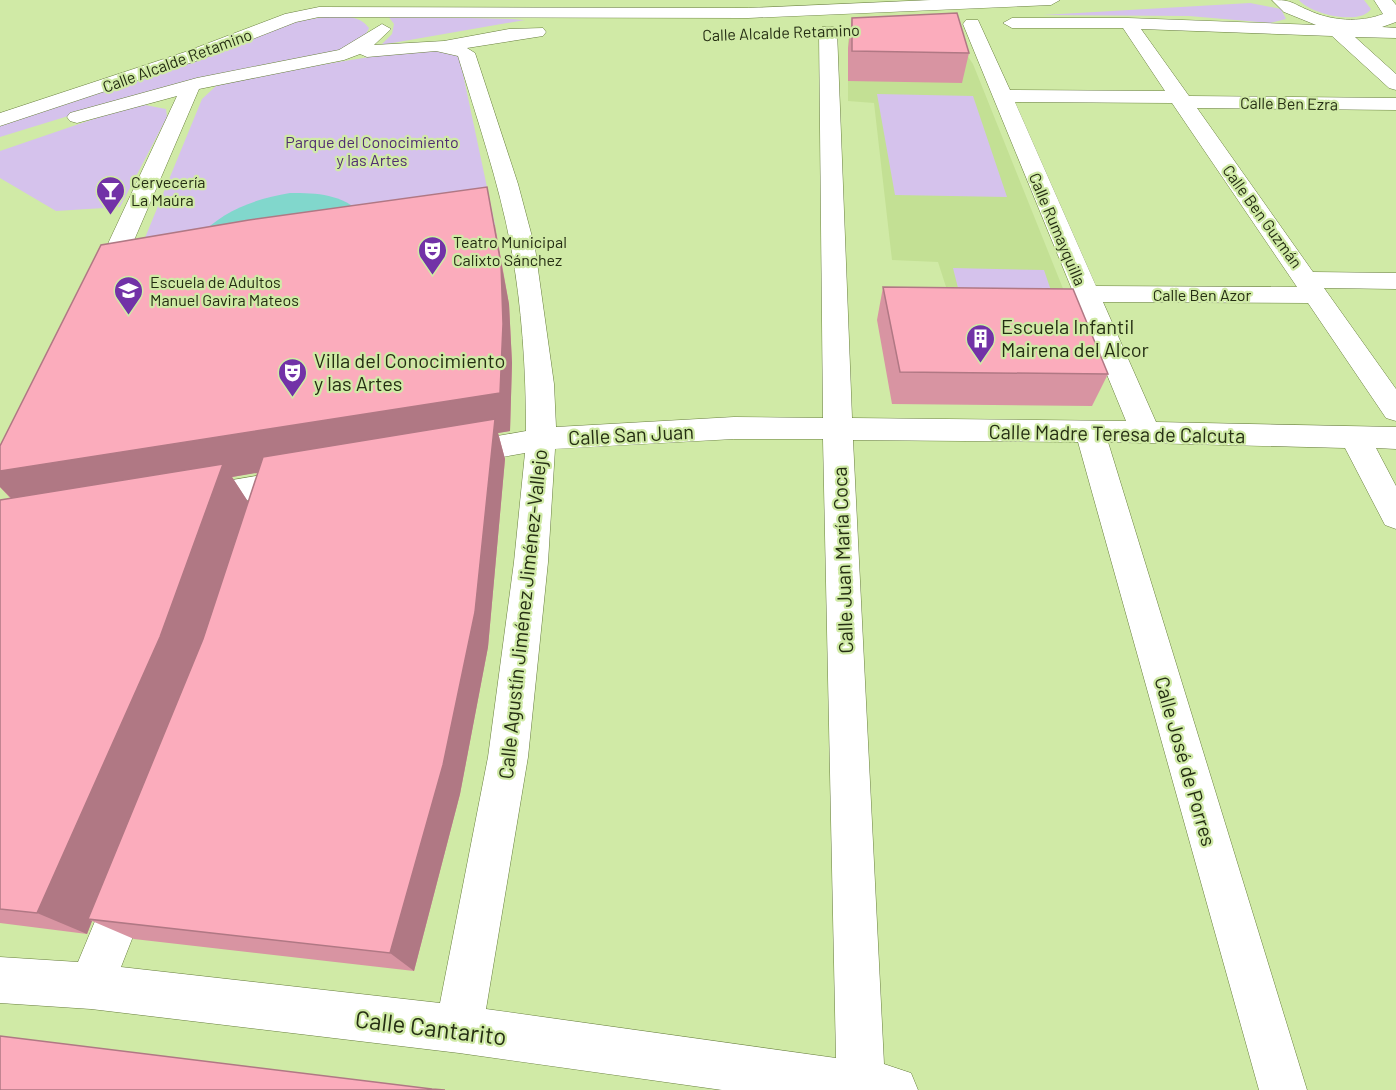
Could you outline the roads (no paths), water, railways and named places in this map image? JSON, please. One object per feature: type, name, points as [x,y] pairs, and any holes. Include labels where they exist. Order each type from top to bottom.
[{"type":"street","points":[[291,18],[321,0]]},
{"type":"street","points":[[628,13],[641,0]]},
{"type":"street","name":"Calle Alcalde Retamino","points":[[0,120],[202,52],[291,18],[346,8],[567,18],[619,17],[628,13],[748,13],[1051,0]]},
{"type":"street","points":[[1264,0],[1283,3],[1344,28],[1396,84]]},
{"type":"street","points":[[1295,29],[1344,28],[1390,18],[1393,13],[1390,3]]},
{"type":"street","name":"Calle Alcalde Retamino","points":[[346,8],[379,18],[382,28],[355,52]]},
{"type":"street","name":"Calle Alcalde Retamino","points":[[54,124],[190,86],[261,69],[546,17],[671,21],[748,13]]},
{"type":"street","name":"Calle Alcalde Retamino","points":[[447,46],[509,34],[546,17]]},
{"type":"street","points":[[1128,23],[1295,29],[1344,28],[1396,32]]},
{"type":"street","name":"Calle Rumayquilla","points":[[1128,23],[966,25],[1003,96],[1085,294],[1146,433]]},
{"type":"street","name":"Calle Ben Guzmán","points":[[1128,23],[1179,100],[1313,287],[1396,411]]},
{"type":"street","name":"Calle Juan María Coca","points":[[825,31],[838,430],[872,1088]]},
{"type":"street","points":[[355,52],[447,46]]},
{"type":"street","name":"Calle Agustín Jiménez Jiménez-Vallejo","points":[[447,46],[466,53],[519,229],[534,325],[540,384],[542,439],[531,562],[508,757],[459,1029]]},
{"type":"street","points":[[92,305],[190,86]]},
{"type":"street","name":"Calle Ben Ezra","points":[[1003,96],[1396,104]]},
{"type":"street","name":"Calle Ben Azor","points":[[1085,294],[1313,287],[1396,281]]},
{"type":"street","name":"Calle San Juan","points":[[424,459],[542,439],[734,428],[838,430]]},
{"type":"street","name":"Calle Madre Teresa de Calcuta","points":[[838,430],[1090,431],[1396,438]]},
{"type":"street","name":"Calle José de Porres","points":[[1090,431],[1283,1090]]},
{"type":"street","points":[[1355,437],[1396,516]]},
{"type":"street","points":[[166,503],[267,502],[331,475]]},
{"type":"street","points":[[91,986],[143,856]]},
{"type":"street","name":"Calle Cantarito","points":[[0,980],[91,986],[459,1029],[872,1088]]},
{"type":"water","points":[[290,193],[329,196],[346,202],[363,214],[197,238],[228,213],[251,203]]},
{"type":"place","name":"Cervecería La Maúra","points":[[110,216]]},
{"type":"place","name":"Teatro Municipal Calixto Sánchez","points":[[432,276]]},
{"type":"place","name":"Escuela de Adultos Manuel Gavira Mateos","points":[[129,316]]},
{"type":"place","name":"Escuela Infantil Mairena del Alcor","points":[[980,364]]},
{"type":"place","name":"Villa del Conocimiento y las Artes","points":[[293,398]]},
{"type":"park label","name":"Parque del Conocimiento y las Artes","points":[[372,150]]}]
